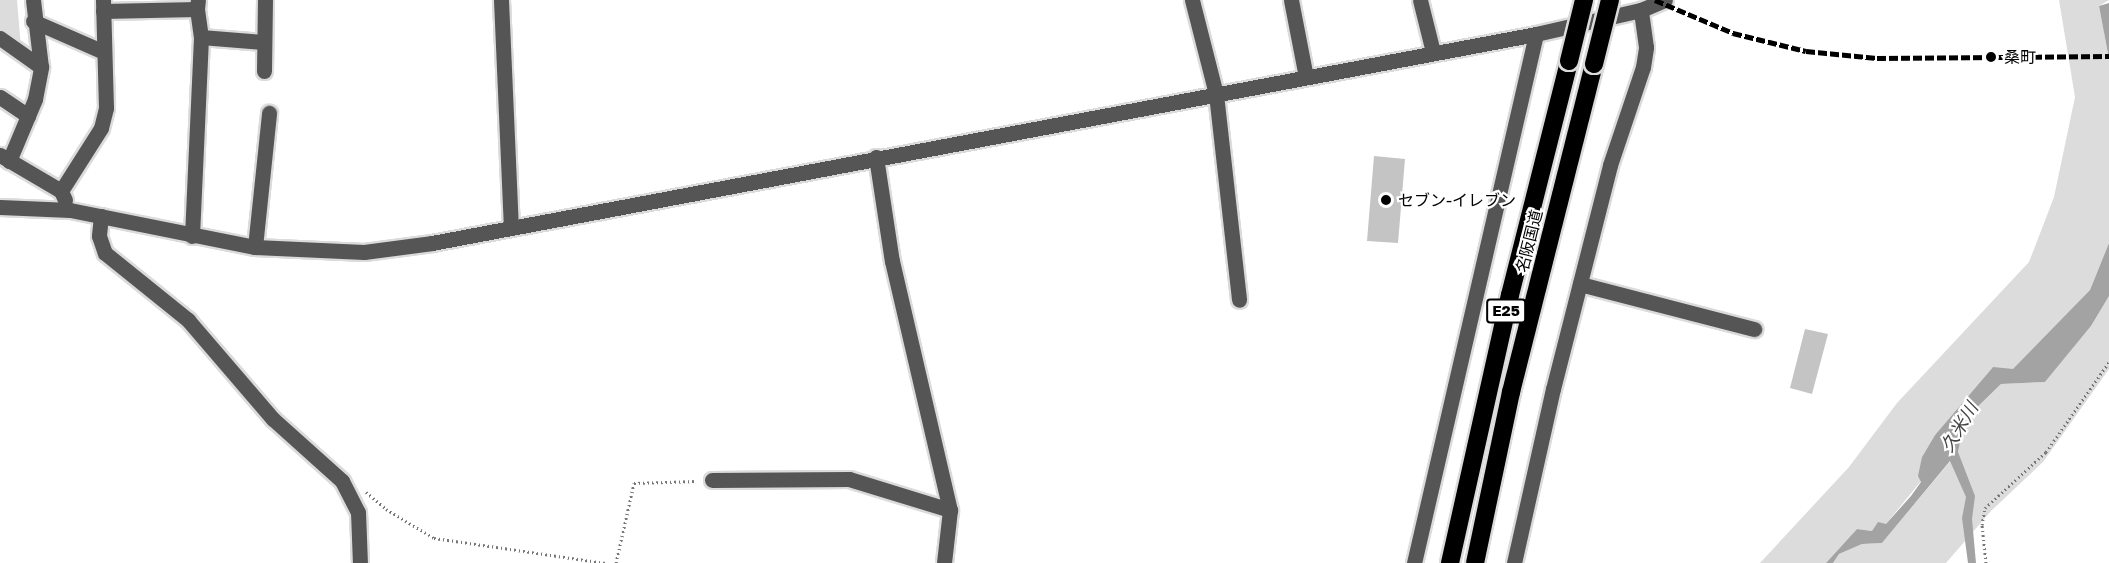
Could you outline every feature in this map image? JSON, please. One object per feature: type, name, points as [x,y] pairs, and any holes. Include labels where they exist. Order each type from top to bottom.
[{"type":"highway","name":"名阪国道","points":[[1450,563],[1505,318],[1584,0]]},
{"type":"highway","name":"名阪国道","points":[[1475,563],[1511,392],[1610,0]]},
{"type":"street","points":[[33,0],[33,21],[40,67],[28,116],[4,158],[61,191],[70,210]]},
{"type":"street","points":[[264,71],[265,0]]},
{"type":"street","points":[[501,0],[511,227]]},
{"type":"street","points":[[1192,0],[1216,94],[1239,300]]},
{"type":"street","points":[[1291,0],[1306,77]]},
{"type":"street","points":[[1420,0],[1433,52]]},
{"type":"street","points":[[0,207],[31,206],[70,210],[255,247],[364,252],[511,227],[1536,34],[1641,10],[1665,0]]},
{"type":"street","points":[[61,191],[101,128],[106,108],[103,5],[198,4],[201,37],[192,236]]},
{"type":"street","points":[[1514,563],[1610,165],[1643,67],[1646,47],[1641,10]]},
{"type":"street","points":[[33,21],[104,52]]},
{"type":"street","points":[[1414,563],[1536,34]]},
{"type":"street","points":[[201,37],[263,42]]},
{"type":"street","points":[[0,38],[40,67]]},
{"type":"street","points":[[0,97],[28,116]]},
{"type":"street","points":[[255,247],[269,113]]},
{"type":"street","points":[[876,158],[892,261],[950,510],[944,563]]},
{"type":"street","points":[[0,218],[31,206]]},
{"type":"street","points":[[101,216],[100,245],[105,253],[188,320],[273,419],[342,481],[358,512],[360,563]]},
{"type":"street","points":[[1580,284],[1754,329]]},
{"type":"street","points":[[712,480],[849,479],[950,510]]},
{"type":"path","points":[[1986,563],[1982,525],[1986,508],[2046,452],[2109,362]]},
{"type":"path","points":[[616,563],[634,483],[712,480]]},
{"type":"path","points":[[342,481],[360,488],[386,509],[434,538],[605,563]]},
{"type":"shaded area","points":[[0,0],[17,0],[21,48],[0,34]]},
{"type":"shaded area","points":[[2059,0],[2109,0],[2099,6],[2109,59],[2109,243],[2090,290],[2013,370],[1992,368],[1935,435],[1922,457],[1921,481],[1886,524],[1872,531],[1857,529],[1826,563],[1760,563],[1849,467],[1897,403],[2029,262],[2054,197],[2075,97]]},
{"type":"shaded area","points":[[2109,296],[2109,369],[2043,462],[1991,511],[1946,563],[1833,563],[1839,554],[1862,544],[1882,543],[1958,452],[1965,419],[2001,384],[2045,382],[2091,326]]},
{"type":"water","points":[[2109,3],[2109,59],[2099,6]]},
{"type":"water","name":"久米川","points":[[2109,243],[2109,296],[2091,326],[2045,382],[2001,384],[1965,419],[1958,452],[1975,496],[1972,519],[1976,563],[1968,563],[1962,518],[1966,497],[1950,461],[1882,543],[1862,544],[1839,554],[1833,563],[1826,563],[1857,529],[1872,531],[1878,522],[1886,524],[1911,496],[1921,482],[1918,476],[1922,457],[1935,435],[1993,367],[2013,369],[2090,290]]},
{"type":"building","name":"セブン-イレブン","points":[[1374,156],[1405,159],[1398,243],[1367,241]]},
{"type":"building","points":[[1805,329],[1828,334],[1812,394],[1790,388]]},
{"type":"railway","points":[[1655,0],[1733,33],[1806,51],[1877,58],[2109,56]]},
{"type":"place","name":"桑町","points":[[1991,57]]},
{"type":"place","name":"セブン-イレブン","points":[[1386,200]]}]
